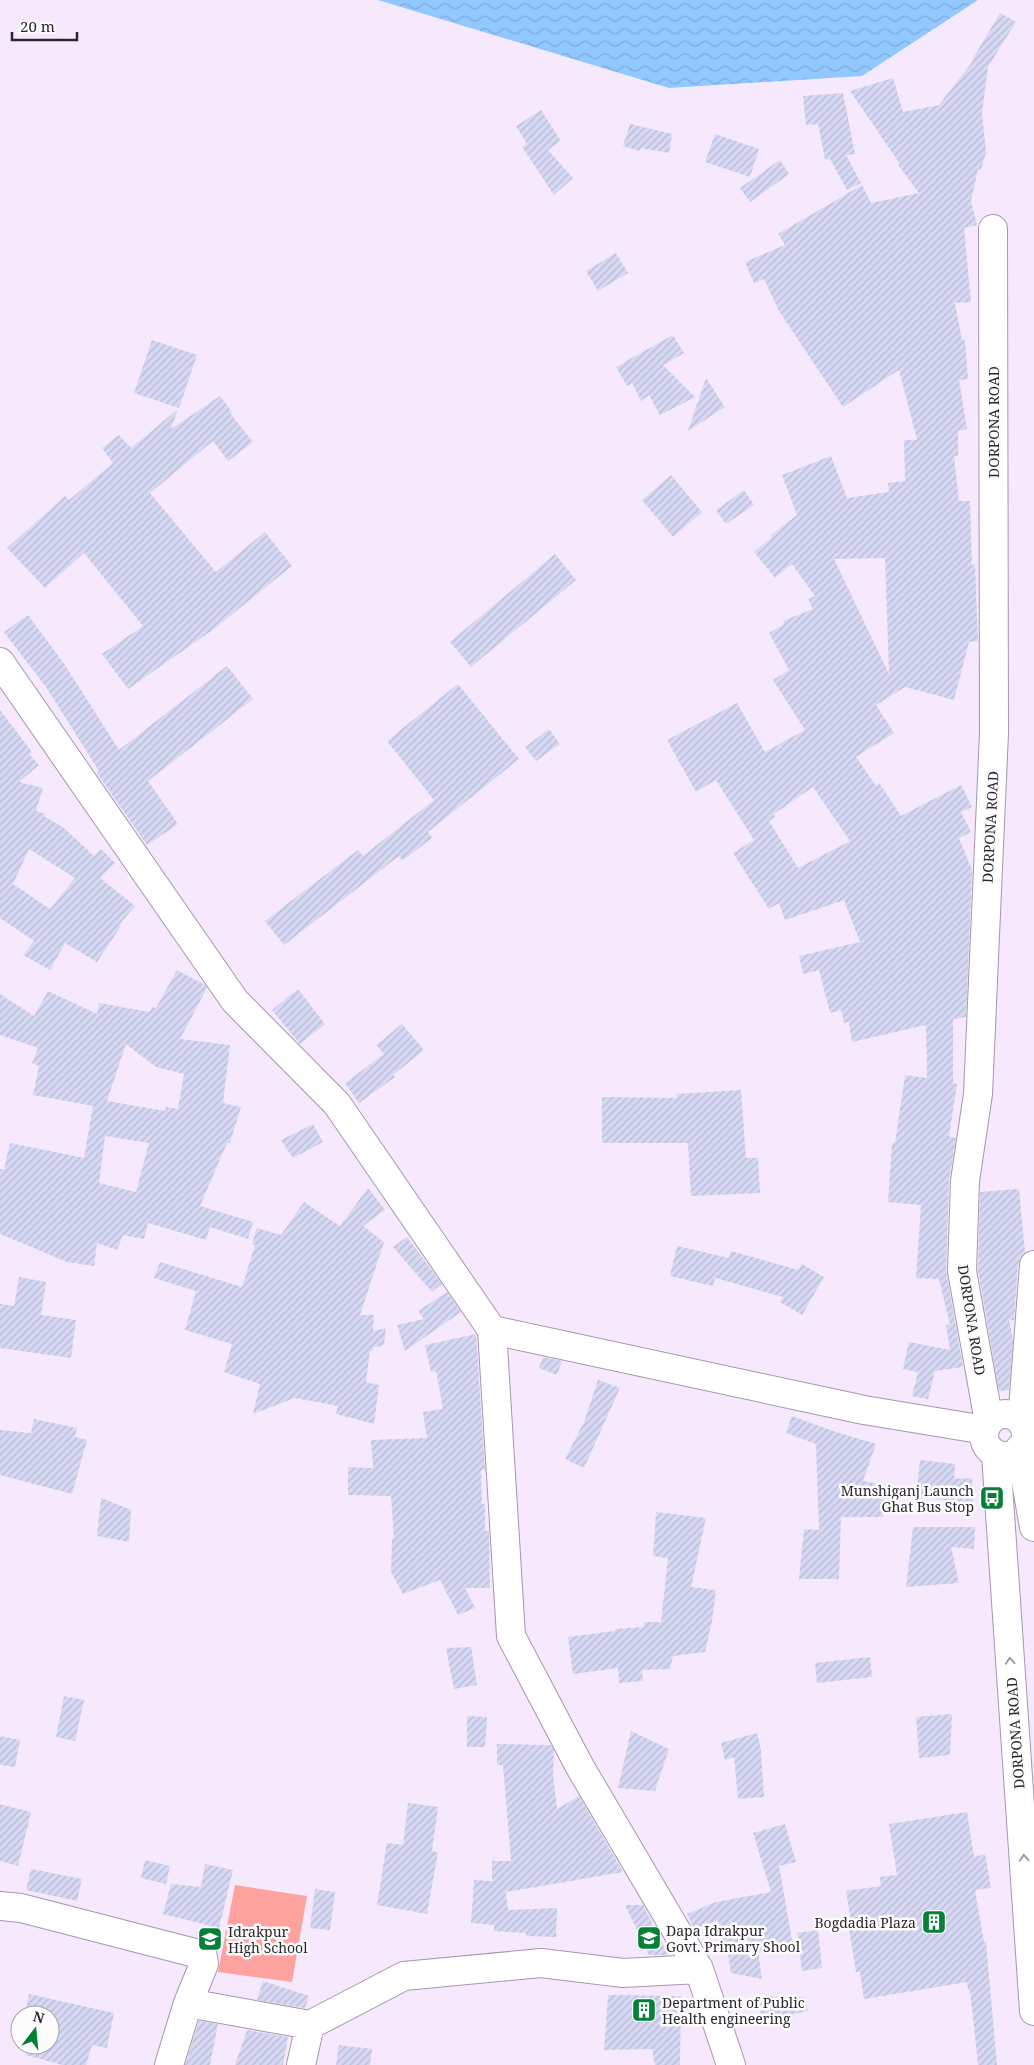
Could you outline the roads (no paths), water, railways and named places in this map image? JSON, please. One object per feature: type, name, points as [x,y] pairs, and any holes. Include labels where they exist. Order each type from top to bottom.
[{"type":"street","name":"DORPONA ROAD","points":[[993,229],[994,734],[978,1094],[965,1181],[962,1271],[1003,1435],[1034,1527]]},
{"type":"street","points":[[0,662],[235,1001],[337,1104],[492,1330],[511,1636],[580,1767],[699,1969],[731,2065]]},
{"type":"street","name":"DORPONA ROAD","points":[[1034,1265],[1003,1435],[1034,2011]]},
{"type":"street","points":[[492,1330],[864,1410],[1003,1435]]},
{"type":"street","points":[[0,1906],[21,1908],[195,1953],[203,1957],[204,1964],[188,2003],[169,2065]]},
{"type":"street","points":[[188,2003],[310,2025],[404,1976],[541,1963],[623,1972],[699,1969]]},
{"type":"street","points":[[301,2065],[310,2025]]},
{"type":"water","points":[[378,0],[978,0],[862,76],[669,88]]},
{"type":"place","name":"Munshiganj Launch Ghat Bus Stop","points":[[992,1498]]},
{"type":"place","name":"Bogdadia Plaza","points":[[934,1922]]},
{"type":"place","name":"Dapa Idrakpur Govt. Primary Shool","points":[[649,1938]]},
{"type":"place","name":"Idrakpur High School","points":[[210,1939]]},
{"type":"place","name":"Department of Public Health engineering","points":[[644,2010]]}]
